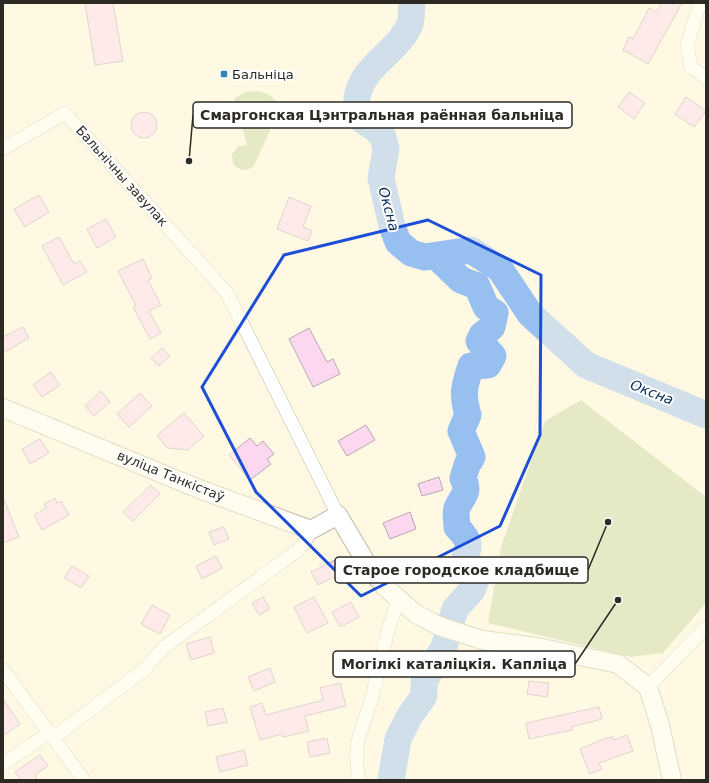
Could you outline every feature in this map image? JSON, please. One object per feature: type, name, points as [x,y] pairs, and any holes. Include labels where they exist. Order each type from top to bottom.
[{"type":"street","points":[[700,3],[687,45],[691,67],[706,78]]},
{"type":"street","name":"Бальнічны завулак","points":[[3,149],[64,113],[227,293],[338,515]]},
{"type":"street","name":"вуліца Танкістаў","points":[[3,408],[199,489],[311,530]]},
{"type":"street","points":[[3,764],[51,736],[145,669],[163,648],[297,551],[305,542],[311,530],[338,515],[370,569],[386,588],[416,614],[439,626],[482,640],[537,647],[618,664],[648,687],[660,725],[672,780]]},
{"type":"street","points":[[359,780],[356,756],[357,740],[372,697],[385,637],[399,600]]},
{"type":"street","points":[[648,687],[706,627]]},
{"type":"street","points":[[3,670],[84,780]]},
{"type":"highlighted area","points":[[428,220],[541,275],[540,435],[500,526],[361,596],[256,492],[202,387],[284,255]]},
{"type":"green space","points":[[259,91],[271,96],[280,108],[254,166],[243,170],[233,164],[232,154],[238,146],[247,145],[234,98],[245,92]]},
{"type":"green space","points":[[581,400],[706,497],[706,603],[663,653],[631,657],[488,623],[501,547],[545,421]]},
{"type":"building","points":[[85,3],[113,3],[123,61],[95,65]]},
{"type":"building","points":[[662,3],[682,3],[648,64],[623,50],[629,37],[633,39],[649,8],[656,12]]},
{"type":"building","points":[[629,92],[645,103],[634,119],[618,107]]},
{"type":"building","points":[[686,97],[706,111],[694,127],[675,114]]},
{"type":"building","points":[[144,112],[153,116],[157,125],[153,134],[144,138],[135,134],[131,125],[135,116]]},
{"type":"building","points":[[39,195],[49,212],[25,227],[14,209]]},
{"type":"building","points":[[289,197],[311,206],[303,227],[312,231],[308,241],[277,229]]},
{"type":"building","points":[[106,219],[116,237],[97,248],[87,229]]},
{"type":"building","points":[[59,237],[74,264],[80,261],[87,272],[63,285],[42,246]]},
{"type":"building","points":[[143,259],[152,278],[148,280],[161,305],[149,311],[161,333],[150,339],[133,307],[136,306],[118,271]]},
{"type":"building","points":[[23,327],[29,338],[3,353],[3,337]]},
{"type":"building","points":[[309,328],[327,362],[333,359],[340,374],[313,387],[289,339]]},
{"type":"building","points":[[162,348],[170,356],[159,366],[151,358]]},
{"type":"building","points":[[51,372],[60,385],[42,397],[33,385]]},
{"type":"building","points":[[101,391],[110,402],[94,416],[85,406]]},
{"type":"building","points":[[140,393],[152,406],[129,427],[117,414]]},
{"type":"building","points":[[184,413],[204,436],[188,450],[167,448],[157,435]]},
{"type":"building","points":[[366,425],[375,440],[347,456],[338,441]]},
{"type":"building","points":[[250,438],[257,446],[263,441],[274,454],[267,459],[271,464],[250,480],[229,455]]},
{"type":"building","points":[[40,439],[49,453],[30,464],[22,449]]},
{"type":"building","points":[[439,477],[443,490],[422,496],[418,484]]},
{"type":"building","points":[[151,485],[160,494],[133,521],[123,512]]},
{"type":"building","points":[[3,497],[19,537],[3,543]]},
{"type":"building","points":[[55,498],[57,503],[61,501],[69,515],[42,530],[34,515],[46,508],[44,504]]},
{"type":"building","points":[[410,512],[416,529],[390,539],[383,523]]},
{"type":"building","points":[[224,527],[229,539],[214,545],[209,532]]},
{"type":"building","points":[[216,556],[222,568],[202,579],[196,566]]},
{"type":"building","points":[[335,560],[342,573],[318,585],[311,572]]},
{"type":"building","points":[[72,566],[89,576],[81,588],[64,578]]},
{"type":"building","points":[[263,597],[270,609],[259,615],[252,603]]},
{"type":"building","points":[[314,597],[328,623],[307,633],[294,607]]},
{"type":"building","points":[[351,602],[359,617],[340,627],[332,612]]},
{"type":"building","points":[[152,605],[170,615],[160,634],[141,624]]},
{"type":"building","points":[[210,637],[214,653],[191,660],[186,644]]},
{"type":"building","points":[[270,668],[275,682],[254,691],[248,677]]},
{"type":"building","points":[[529,681],[549,683],[547,697],[527,694]]},
{"type":"building","points":[[340,683],[346,706],[305,716],[309,731],[283,737],[282,734],[260,740],[250,707],[262,703],[266,715],[323,700],[320,688]]},
{"type":"building","points":[[3,699],[20,724],[3,736]]},
{"type":"building","points":[[599,707],[602,719],[571,727],[572,730],[529,739],[526,723]]},
{"type":"building","points":[[223,708],[227,722],[208,726],[205,712]]},
{"type":"building","points":[[627,735],[633,751],[599,763],[602,769],[590,774],[580,749],[606,738],[613,737],[614,740]]},
{"type":"building","points":[[327,738],[330,753],[310,757],[307,742]]},
{"type":"building","points":[[244,750],[248,765],[220,772],[216,757]]},
{"type":"building","points":[[40,755],[48,766],[35,775],[38,780],[21,780],[15,772]]},
{"type":"waterway","name":"Оксна","points":[[412,3],[410,24],[397,43],[366,77],[360,87],[357,98],[361,119],[376,129],[383,137],[386,149],[381,178],[392,226],[398,242],[411,253],[425,257],[471,250],[500,269],[530,314],[586,365],[706,415]]},
{"type":"waterway","points":[[391,780],[398,739],[409,717],[424,696],[424,682],[444,647],[455,609],[472,590],[476,580],[462,566],[468,545],[466,537],[457,527],[456,510],[466,491],[463,478],[467,465],[472,457],[461,431],[468,415],[464,396],[471,366],[488,365],[493,356],[479,341],[482,335],[492,327],[495,313],[486,307],[477,286],[461,280],[436,256]]},
{"type":"place","name":"Бальніца","points":[[224,74]]},
{"type":"place","name":"Смаргонская Цэнтральная раённая бальніца","points":[[189,161]]},
{"type":"place","name":"Старое городское кладбище","points":[[608,522]]},
{"type":"place","name":"Могілкі каталіцкія. Капліца","points":[[618,600]]}]
